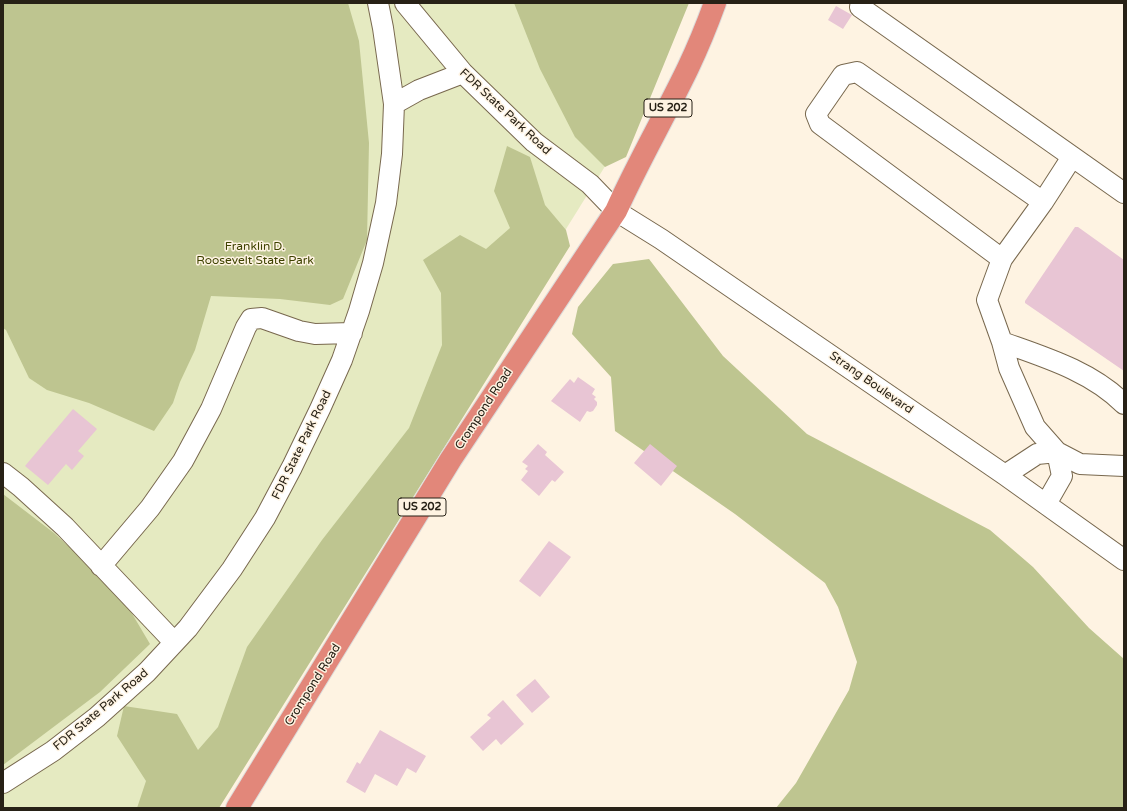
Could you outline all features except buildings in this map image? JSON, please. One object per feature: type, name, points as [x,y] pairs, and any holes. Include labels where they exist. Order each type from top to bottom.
[{"type":"highway","name":"Crompond Road","points":[[237,808],[451,459],[616,211],[634,170],[688,68],[715,3]]},
{"type":"street","name":"FDR State Park Road","points":[[3,783],[53,751],[97,717],[147,672],[188,628],[232,569],[265,518],[320,409],[342,360],[352,333],[373,263],[386,203],[392,154],[394,104],[384,28],[378,3]]},
{"type":"street","name":"FDR State Park Road","points":[[405,3],[463,73],[534,142],[590,184],[616,211]]},
{"type":"street","points":[[863,3],[860,7],[1124,193]]},
{"type":"street","points":[[1002,259],[820,124],[816,114],[844,75],[858,72],[1043,202]]},
{"type":"street","points":[[394,104],[419,90],[463,73]]},
{"type":"street","points":[[1072,157],[1043,202],[1002,259],[987,300],[1002,342],[1008,368],[1035,427],[1057,452],[1080,464],[1124,466]]},
{"type":"street","name":"Strang Boulevard","points":[[616,211],[668,243],[1005,475],[1124,560]]},
{"type":"street","points":[[101,566],[150,508],[182,461],[211,409],[246,327],[251,319],[262,318],[298,331],[316,334],[352,333]]},
{"type":"street","points":[[1002,342],[1047,358],[1087,376],[1124,404]]},
{"type":"street","points":[[1005,475],[1037,454],[1057,452]]},
{"type":"street","points":[[1046,504],[1062,476],[1057,452]]},
{"type":"street","points":[[3,473],[21,487],[64,527],[174,642]]},
{"type":"green space","name":"Franklin D. Roosevelt State Park","points":[[3,3],[675,3],[622,139],[206,808],[3,808]]},
{"type":"green space","points":[[3,3],[348,3],[359,41],[369,143],[367,240],[343,299],[330,305],[280,299],[211,296],[195,350],[180,382],[173,403],[154,431],[89,403],[47,390],[29,378],[6,330],[3,328]]},
{"type":"green space","points":[[514,3],[689,3],[626,157],[605,167],[575,137],[540,69]]},
{"type":"green space","points":[[507,146],[530,157],[545,205],[566,230],[570,246],[219,808],[137,808],[146,781],[117,736],[124,706],[177,714],[198,750],[218,727],[247,647],[322,540],[409,428],[442,345],[441,293],[423,260],[460,235],[486,249],[510,228],[494,191]]},
{"type":"green space","points":[[649,259],[723,356],[807,434],[990,530],[1033,567],[1089,628],[1124,659],[1124,808],[776,808],[796,783],[849,690],[857,662],[838,607],[825,583],[735,514],[615,431],[611,377],[572,334],[578,307],[613,264]]},
{"type":"green space","points":[[3,494],[54,533],[121,595],[150,644],[100,692],[3,765]]}]
